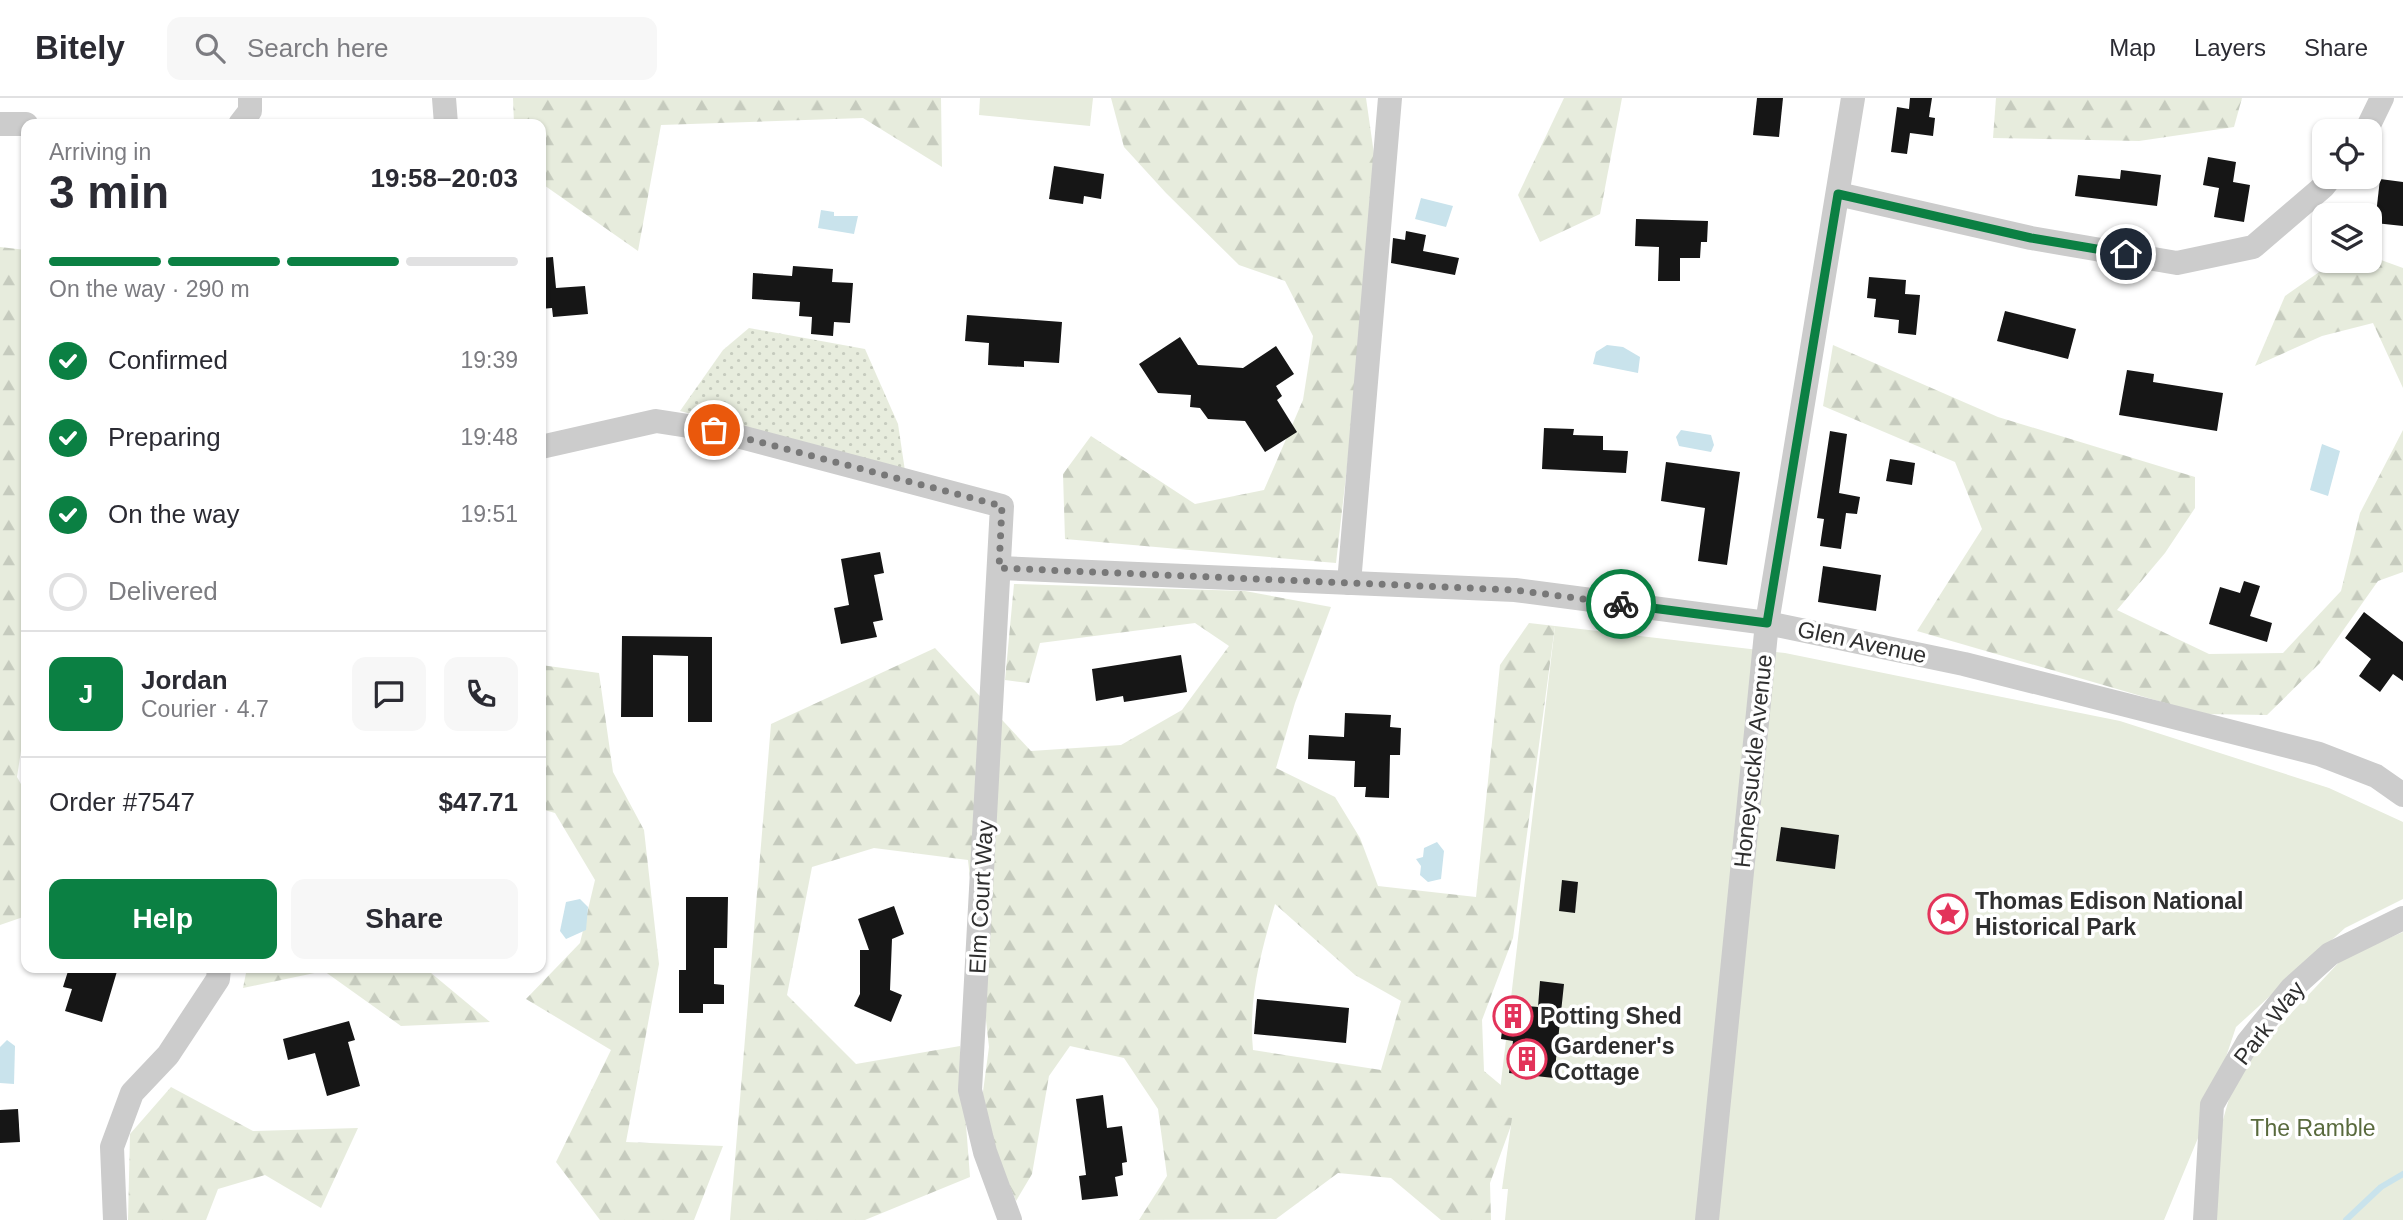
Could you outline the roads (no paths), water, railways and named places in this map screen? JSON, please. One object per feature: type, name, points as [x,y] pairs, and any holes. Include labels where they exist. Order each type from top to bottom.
[{"type":"street","points":[[244,119],[250,111],[250,98]]},
{"type":"street","points":[[444,98],[446,119]]},
{"type":"street","points":[[1349,583],[1377,225],[1390,98]]},
{"type":"street","name":"Honeysuckle Avenue","points":[[1707,1220],[1767,623],[1853,98]]},
{"type":"street","points":[[2372,119],[2382,98]]},
{"type":"street","points":[[0,124],[21,124]]},
{"type":"street","points":[[1838,194],[2031,238],[2177,263],[2253,247],[2321,189]]},
{"type":"street","points":[[546,446],[656,421],[714,430],[1002,506],[999,568]]},
{"type":"street","name":"Glen Avenue","points":[[999,568],[1515,590],[1767,623],[1964,664],[2319,754],[2376,776],[2403,795]]},
{"type":"street","name":"Elm Court Way","points":[[999,568],[970,1090],[985,1152],[1010,1220]]},
{"type":"street","name":"Park Way","points":[[2205,1220],[2213,1105],[2248,1042],[2291,989],[2330,954],[2403,918]]},
{"type":"street","points":[[115,1220],[112,1147],[132,1093],[167,1055],[218,979],[219,973]]},
{"type":"water","points":[[1421,198],[1453,206],[1446,227],[1415,219]]},
{"type":"water","points":[[821,210],[834,212],[834,216],[858,216],[854,234],[818,228]]},
{"type":"water","points":[[1607,345],[1623,347],[1640,357],[1638,373],[1593,364],[1596,352]]},
{"type":"water","points":[[1681,430],[1711,435],[1714,445],[1711,452],[1679,446],[1676,437]]},
{"type":"water","points":[[2322,444],[2340,451],[2328,496],[2310,490]]},
{"type":"water","points":[[1437,842],[1444,851],[1441,879],[1428,882],[1420,875],[1421,866],[1416,859],[1423,857],[1424,848]]},
{"type":"water","points":[[580,899],[588,907],[586,930],[566,939],[560,931],[566,902]]},
{"type":"water","points":[[7,1040],[15,1046],[14,1084],[0,1083],[0,1047]]},
{"type":"waterway","points":[[2346,1220],[2381,1187],[2403,1174]]},
{"type":"place","name":"Thomas Edison National Historical Park","points":[[1948,914]]},
{"type":"place","name":"Potting Shed","points":[[1513,1016]]},
{"type":"place","name":"Gardener's Cottage","points":[[1527,1059]]},
{"type":"park label","name":"The Ramble","points":[[2313,1128]]}]
